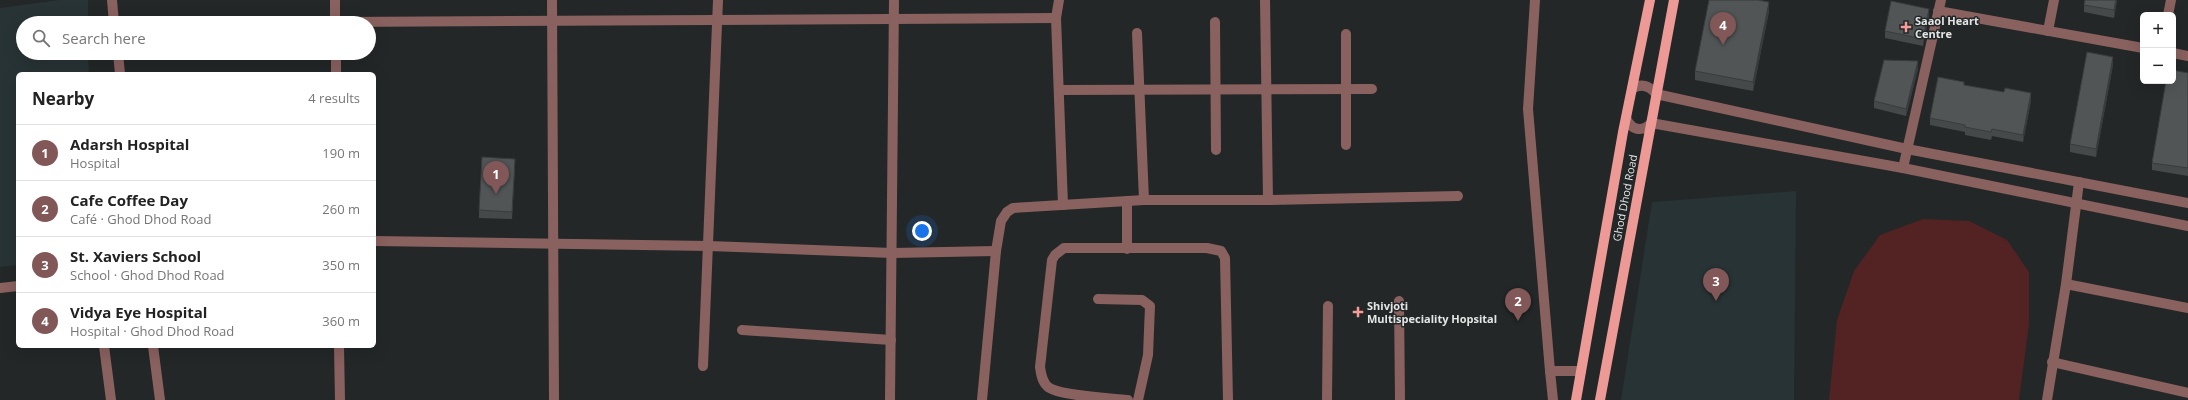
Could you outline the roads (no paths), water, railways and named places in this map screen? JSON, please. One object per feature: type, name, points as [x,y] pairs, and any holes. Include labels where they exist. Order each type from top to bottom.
[{"type":"main road","points":[[1576,400],[1626,118],[1650,0]]},
{"type":"main road","name":"Ghod Dhod Road","points":[[1600,400],[1674,0]]},
{"type":"street","points":[[112,0],[113,16]]},
{"type":"street","points":[[335,0],[335,16]]},
{"type":"street","points":[[552,0],[554,400]]},
{"type":"street","points":[[703,366],[718,0]]},
{"type":"street","points":[[890,400],[894,0]]},
{"type":"street","points":[[1059,0],[1056,18],[1063,205]]},
{"type":"street","points":[[1266,0],[1268,200]]},
{"type":"street","points":[[1535,0],[1528,109],[1553,400]]},
{"type":"street","points":[[1902,168],[1941,0]]},
{"type":"street","points":[[2048,31],[2054,0]]},
{"type":"street","points":[[2169,12],[2171,0]]},
{"type":"street","points":[[1938,11],[2140,47]]},
{"type":"street","points":[[376,22],[1056,18]]},
{"type":"street","points":[[1215,22],[1216,150]]},
{"type":"street","points":[[1137,33],[1141,90],[1144,200]]},
{"type":"street","points":[[1346,34],[1346,145]]},
{"type":"street","points":[[2176,54],[2188,56]]},
{"type":"street","points":[[119,60],[120,72]]},
{"type":"street","points":[[336,60],[336,72]]},
{"type":"street","points":[[1632,89],[1637,86],[1645,86],[1656,94],[1907,150],[2188,203]]},
{"type":"street","points":[[1058,90],[1372,89]]},
{"type":"street","points":[[1626,118],[1634,129],[1643,129],[1651,122],[1902,168],[2188,226]]},
{"type":"street","points":[[2047,400],[2052,362],[2066,284],[2079,182]]},
{"type":"street","points":[[982,400],[996,251],[1001,221],[1006,212],[1012,208],[1144,200],[1268,200],[1458,196]]},
{"type":"street","points":[[1127,201],[1127,249]]},
{"type":"street","points":[[376,241],[553,245],[709,246],[892,253],[996,251]]},
{"type":"street","points":[[1128,400],[1056,390],[1044,382],[1040,367],[1052,260],[1055,255],[1064,248],[1207,248],[1221,251],[1225,258],[1228,400]]},
{"type":"street","points":[[2066,284],[2188,308]]},
{"type":"street","points":[[0,288],[16,286]]},
{"type":"street","points":[[1098,299],[1142,300],[1150,306],[1148,354],[1138,400]]},
{"type":"street","points":[[1399,301],[1400,400]]},
{"type":"street","points":[[1327,400],[1328,306]]},
{"type":"street","points":[[742,330],[891,340]]},
{"type":"street","points":[[104,348],[111,400]]},
{"type":"street","points":[[153,348],[160,400]]},
{"type":"street","points":[[339,348],[340,400]]},
{"type":"street","points":[[2052,362],[2188,393]]},
{"type":"street","points":[[1550,371],[1582,371]]},
{"type":"place","name":"Saaol Heart Centre","points":[[1906,27]]},
{"type":"place","name":"Vidya Eye Hospital","points":[[1723,45]]},
{"type":"place","name":"Adarsh Hospital","points":[[496,194]]},
{"type":"place","name":"St. Xaviers School","points":[[1716,301]]},
{"type":"place","name":"Shivjoti Multispeciality Hopsital","points":[[1358,312]]},
{"type":"place","name":"Cafe Coffee Day","points":[[1518,321]]}]
